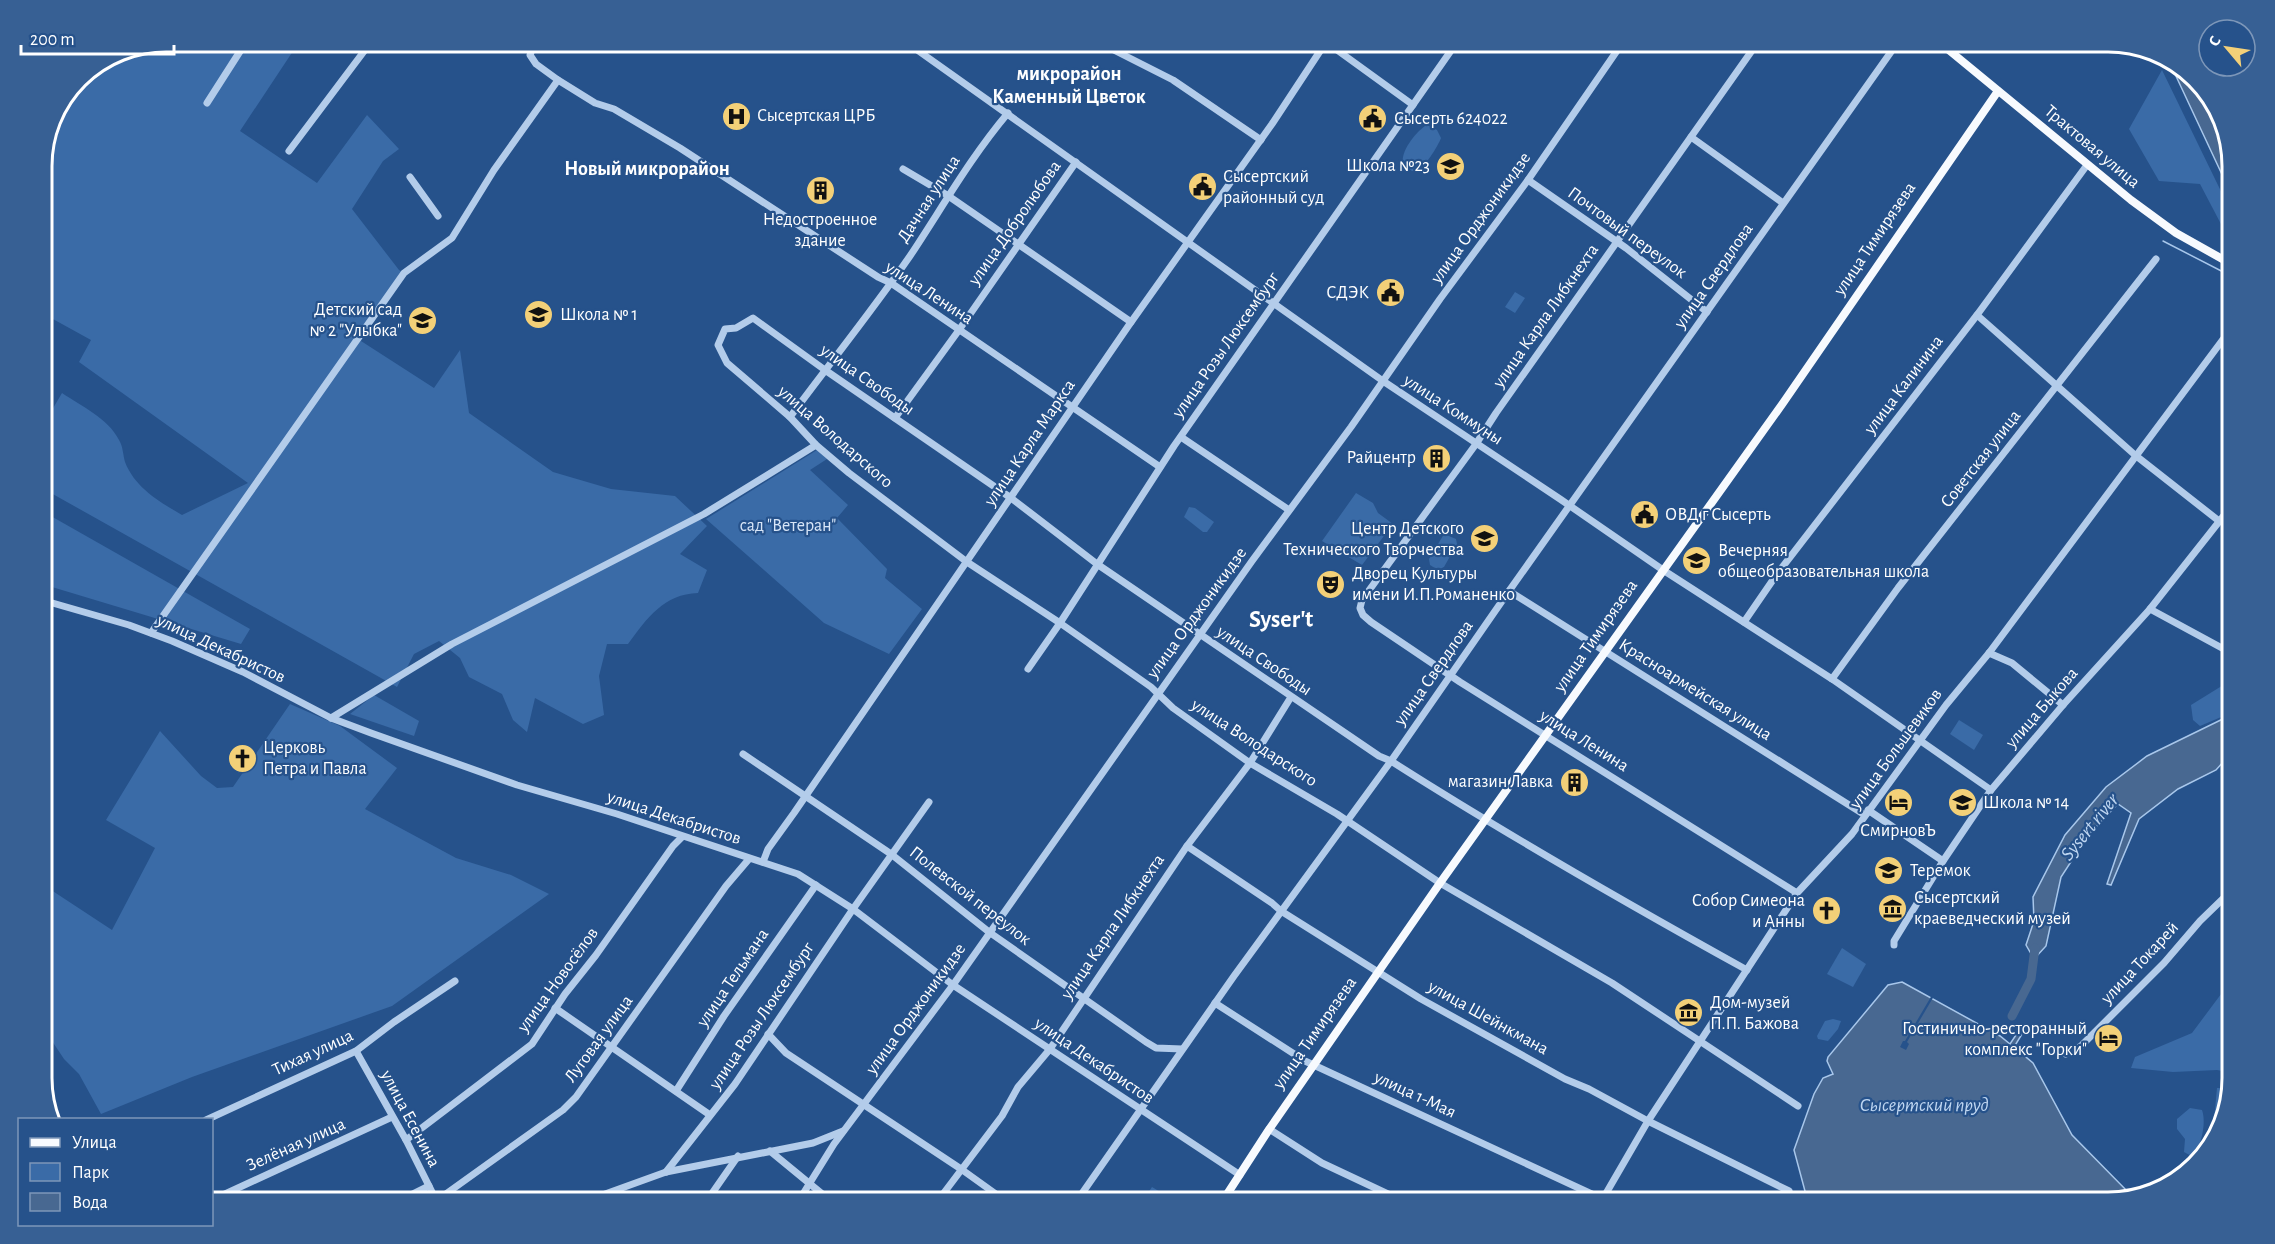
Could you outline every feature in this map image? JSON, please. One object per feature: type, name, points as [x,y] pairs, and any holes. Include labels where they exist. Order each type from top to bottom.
[{"type":"main road","name":"Трактовая улица","points":[[1951,52],[2086,165],[2176,233],[2222,259]]},
{"type":"main road","name":"улица Тимирязева","points":[[1229,1192],[1269,1129],[1440,882],[1789,393],[1998,91]]},
{"type":"street","name":"улица Карла Маркса","points":[[763,862],[768,849],[1131,322],[1261,140],[1319,52]]},
{"type":"street","points":[[1340,52],[1413,105]]},
{"type":"street","name":"улица Розы Люксембург","points":[[1028,669],[1160,467],[1413,105],[1447,52]]},
{"type":"street","name":"улица Орджоникидзе","points":[[805,1192],[844,1131],[953,985],[988,932],[1158,693],[1528,180],[1616,52]]},
{"type":"street","name":"улица Карла Либкнехта","points":[[1360,608],[1362,600],[1476,444],[1751,52]]},
{"type":"street","name":"улица Свердлова","points":[[1083,1192],[1182,1049],[1391,761],[1891,52]]},
{"type":"street","points":[[207,103],[239,53]]},
{"type":"street","points":[[289,151],[363,53]]},
{"type":"street","name":"улица Ленина","points":[[531,53],[536,64],[558,80],[595,103],[614,109],[680,148],[868,271],[891,283],[1160,467]]},
{"type":"street","name":"улица Коммуны","points":[[921,53],[1383,381],[1663,570],[1832,679],[1991,790]]},
{"type":"street","points":[[1119,53],[1173,80],[1261,140]]},
{"type":"street","points":[[151,633],[404,273],[452,238],[494,170],[558,80]]},
{"type":"street","name":"Дачная улица","points":[[790,417],[891,283],[947,195],[992,130],[1008,113]]},
{"type":"street","points":[[1691,137],[1783,203]]},
{"type":"street","name":"улица Добролюбова","points":[[895,418],[1076,162]]},
{"type":"street","name":"улица Калинина","points":[[1744,622],[1777,574],[1977,315],[2086,165]]},
{"type":"street","points":[[903,169],[947,195],[1131,322]]},
{"type":"street","points":[[410,177],[438,216]]},
{"type":"street","name":"Почтовый переулок","points":[[1528,180],[1616,242],[1707,312]]},
{"type":"street","name":"Советская улица","points":[[1832,679],[1905,580],[2156,259]]},
{"type":"street","points":[[1977,315],[2135,455],[2219,521]]},
{"type":"street","name":"улица Свободы","points":[[725,329],[736,328],[753,318],[1011,498],[1097,564],[1379,756],[1391,761],[1484,820],[1747,970]]},
{"type":"street","name":"улица Володарского","points":[[725,329],[718,345],[727,363],[790,417],[816,445],[849,473],[966,562],[1060,623],[1250,763],[1348,821],[1440,882],[1612,983],[1798,1106]]},
{"type":"street","name":"улица Большевиков","points":[[1609,1192],[1648,1121],[1797,893],[1838,850],[1867,813],[2222,340]]},
{"type":"street","points":[[1181,437],[1289,510]]},
{"type":"street","points":[[331,718],[452,644],[704,514],[816,445]]},
{"type":"street","name":"улица Быкова","points":[[1894,945],[1909,915],[1991,790],[2063,705],[2150,609],[2222,517]]},
{"type":"street","name":"Красноармейская улица","points":[[1509,591],[1943,861]]},
{"type":"street","name":"улица Декабристов","points":[[53,603],[129,624],[151,633],[243,672],[331,718],[517,785],[617,814],[798,874],[853,909],[953,985],[1240,1175]]},
{"type":"street","name":"улица Ленина","points":[[1360,608],[1363,615],[1371,622],[1450,675],[1797,893]]},
{"type":"street","points":[[2150,609],[2222,648]]},
{"type":"street","points":[[1989,652],[2012,663],[2063,705]]},
{"type":"street","name":"улица Карла Либкнехта","points":[[944,1192],[1002,1116],[1018,1087],[1050,1049],[1187,846],[1250,763],[1291,697]]},
{"type":"street","name":"Полевской переулок","points":[[744,754],[891,854],[988,932],[1156,1048],[1182,1049]]},
{"type":"street","name":"улица Розы Люксембург","points":[[666,1172],[735,1084],[853,909],[929,802]]},
{"type":"street","name":"улица Новосёлов","points":[[406,1140],[532,1044],[555,1008],[673,846],[682,837]]},
{"type":"street","name":"улица Шейнкмана","points":[[1187,846],[1281,911],[1421,999],[1566,1079],[1590,1089],[1648,1121],[1789,1191]]},
{"type":"street","name":"Луговая улица","points":[[449,1192],[563,1110],[593,1075],[726,886],[749,859]]},
{"type":"street","name":"улица Тельмана","points":[[676,1091],[724,1016],[816,885]]},
{"type":"street","name":"улица Токарей","points":[[2066,1054],[2081,1046],[2164,963],[2200,921],[2222,900]]},
{"type":"street","name":"Тихая улица","points":[[208,1118],[356,1051],[455,981]]},
{"type":"street","name":"улица 1-Мая","points":[[1215,1003],[1313,1065],[1585,1192]]},
{"type":"street","points":[[555,1008],[710,1115]]},
{"type":"street","points":[[768,1034],[786,1053],[993,1192]]},
{"type":"street","name":"улица Есенина","points":[[356,1051],[432,1192]]},
{"type":"street","name":"Зелёная улица","points":[[229,1192],[392,1117]]},
{"type":"street","points":[[1269,1129],[1322,1163],[1384,1192]]},
{"type":"street","points":[[611,1192],[666,1172],[813,1143],[844,1131]]},
{"type":"street","points":[[770,1151],[820,1192]]},
{"type":"street","points":[[713,1192],[738,1156]]},
{"type":"street","points":[[417,1192],[429,1186]]},
{"type":"green space","points":[[159,53],[292,53],[240,131],[317,183],[367,115],[399,149],[383,161],[352,209],[399,270],[404,273],[361,341],[434,388],[460,350],[469,413],[553,472],[611,489],[675,496],[707,526],[680,554],[707,570],[698,593],[675,598],[657,609],[628,644],[607,644],[599,676],[604,715],[583,724],[535,698],[527,732],[513,720],[502,694],[469,677],[460,658],[439,641],[414,654],[397,687],[53,494],[53,408],[62,393],[94,413],[108,425],[120,442],[125,462],[135,479],[149,493],[182,515],[248,483],[79,362],[91,340],[53,319],[53,152],[62,120],[76,97],[91,81],[116,64],[130,59]]},
{"type":"green space","points":[[2162,70],[2222,193],[2222,226],[2200,184],[2159,181],[2129,129]]},
{"type":"green space","points":[[1425,126],[1437,130],[1441,138],[1423,166],[1412,171],[1403,164],[1404,154],[1413,138]]},
{"type":"green space","points":[[1515,292],[1525,298],[1515,313],[1505,307]]},
{"type":"green space","name":"сад \"Ветеран\"","points":[[817,450],[827,459],[810,470],[848,505],[837,518],[887,569],[885,578],[922,609],[889,654],[824,623],[706,519]]},
{"type":"green space","points":[[1356,493],[1373,503],[1378,513],[1393,524],[1362,565],[1322,541]]},
{"type":"green space","points":[[1189,507],[1195,508],[1214,522],[1207,532],[1203,532],[1184,517]]},
{"type":"green space","points":[[53,517],[250,629],[241,644],[53,587]]},
{"type":"green space","points":[[1444,534],[1456,539],[1457,544],[1444,567],[1438,570],[1430,565],[1429,559]]},
{"type":"green space","points":[[2222,686],[2222,717],[2200,726],[2193,720],[2191,705]]},
{"type":"green space","points":[[374,695],[419,721],[414,736],[350,714]]},
{"type":"green space","points":[[290,704],[340,726],[397,768],[365,809],[456,858],[511,875],[549,894],[392,1006],[192,1077],[101,1114],[79,1074],[64,1059],[53,1042],[53,891],[112,930],[155,848],[106,820],[160,731],[201,776],[217,788],[233,787]]},
{"type":"green space","points":[[1959,720],[1983,735],[1974,750],[1950,734]]},
{"type":"green space","points":[[1842,948],[1866,964],[1853,987],[1827,974]]},
{"type":"green space","points":[[2222,993],[2222,1071],[2173,1072],[2131,1068],[2135,1057],[2192,1033]]},
{"type":"green space","points":[[1833,1019],[1841,1021],[1838,1029],[1828,1041],[1818,1039],[1817,1036],[1825,1021]]},
{"type":"green space","points":[[2217,1088],[2222,1088],[2220,1100],[2214,1119]]},
{"type":"green space","points":[[2190,1108],[2202,1110],[2204,1122],[2202,1134],[2198,1148],[2191,1156],[2184,1152],[2185,1139],[2177,1129],[2177,1119]]},
{"type":"green space","points":[[1152,1187],[1160,1192],[1149,1192]]},
{"type":"water","points":[[2175,74],[2194,91],[2211,116],[2220,144],[2222,174]]},
{"type":"water","points":[[2222,719],[2222,763],[2216,770],[2178,789],[2139,819],[2111,885],[2107,884],[2131,813],[2118,804],[2089,834],[2061,877],[2046,946],[2034,959],[2026,945],[2034,921],[2033,897],[2065,835],[2106,787],[2147,756]]},
{"type":"water","name":"Сысертский пруд","points":[[1902,982],[2000,1036],[2010,1044],[2018,1032],[2022,1034],[2014,1047],[2033,1063],[2072,1135],[2126,1190],[1805,1192],[1794,1150],[1814,1094],[1823,1078],[1833,1074],[1827,1061],[1828,1057],[1888,985]]},
{"type":"pier","points":[[1932,995],[1934,996],[1907,1042],[1909,1044],[1906,1050],[1900,1047],[1905,1041]]},
{"type":"waterway","points":[[2163,241],[2222,271]]},
{"type":"waterway","name":"Sysert river","points":[[2012,1016],[2031,979],[2035,948]]},
{"type":"place","name":"Сысертская ЦРБ","points":[[736,116]]},
{"type":"place","name":"Сысерть 624022","points":[[1373,119]]},
{"type":"place","name":"Школа №23","points":[[1451,166]]},
{"type":"place","name":"Сысертский районный суд","points":[[1202,187]]},
{"type":"place","name":"Недостроенное здание","points":[[820,191]]},
{"type":"place","name":"СДЭК","points":[[1390,293]]},
{"type":"place","name":"Школа № 1","points":[[539,315]]},
{"type":"place","name":"Детский сад № 2 \"Улыбка\"","points":[[423,320]]},
{"type":"place","name":"Райцентр","points":[[1437,458]]},
{"type":"place","name":"ОВД г Сысерть","points":[[1644,515]]},
{"type":"place","name":"Центр Детского Технического Творчества","points":[[1485,539]]},
{"type":"place","name":"Вечерняя общеобразовательная школа","points":[[1697,561]]},
{"type":"place","name":"Дворец Культуры имени И.П.Романенко","points":[[1331,584]]},
{"type":"place","name":"Церковь Петра и Павла","points":[[242,758]]},
{"type":"place","name":"магазин Лавка","points":[[1574,782]]},
{"type":"place","name":"СмирновЪ","points":[[1898,802]]},
{"type":"place","name":"Школа № 14","points":[[1962,803]]},
{"type":"place","name":"Теремок","points":[[1889,871]]},
{"type":"place","name":"Сысертский краеведческий музей","points":[[1893,908]]},
{"type":"place","name":"Собор Симеона и Анны","points":[[1826,911]]},
{"type":"place","name":"Дом-музей П.П. Бажова","points":[[1689,1013]]},
{"type":"place","name":"Гостинично-ресторанный комплекс \"Горки\"","points":[[2108,1039]]},
{"type":"district","name":"микрорайон Каменный Цветок","points":[[1069,86]]},
{"type":"district","name":"Новый микрорайон","points":[[647,169]]},
{"type":"district","name":"Syser't","points":[[1281,620]]}]
